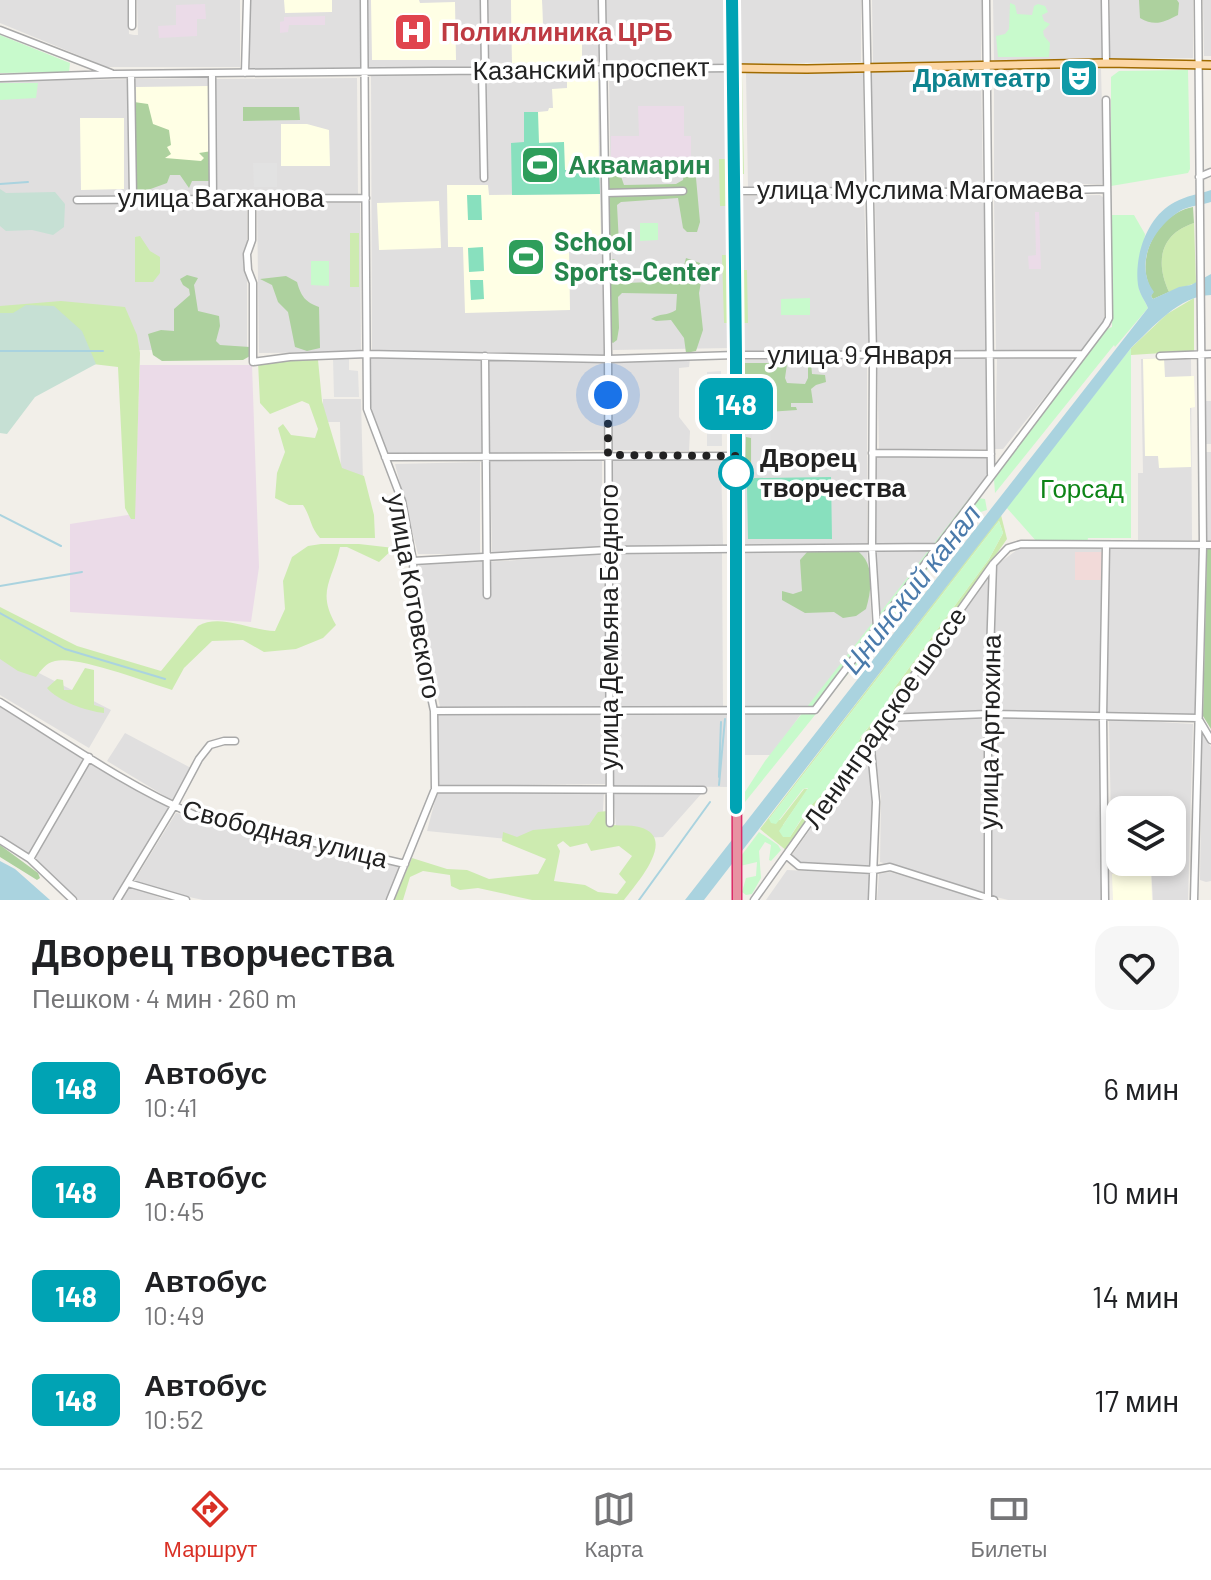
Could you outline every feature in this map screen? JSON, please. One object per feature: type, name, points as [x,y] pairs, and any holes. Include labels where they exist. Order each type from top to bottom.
[{"type":"highway","points":[[732,0],[737,900]]},
{"type":"main road","name":"Казанский проспект","points":[[732,68],[1106,63],[1211,65]]},
{"type":"street","points":[[132,0],[132,26]]},
{"type":"street","points":[[245,73],[247,0]]},
{"type":"street","name":"улица Котовского","points":[[364,0],[367,409],[402,501],[413,561],[415,621],[434,711],[435,789],[390,900]]},
{"type":"street","points":[[484,0],[484,178]]},
{"type":"street","name":"улица Демьяна Бедного","points":[[602,0],[608,359],[610,823]]},
{"type":"street","points":[[866,0],[873,355],[872,548],[877,629]]},
{"type":"street","points":[[986,0],[991,474]]},
{"type":"street","points":[[1105,0],[1106,63]]},
{"type":"street","points":[[1194,900],[1203,546],[1198,0]]},
{"type":"street","name":"Казанский проспект","points":[[0,30],[114,74]]},
{"type":"street","name":"Казанский проспект","points":[[0,78],[114,74],[732,68]]},
{"type":"street","points":[[212,74],[213,199]]},
{"type":"street","points":[[131,75],[133,197]]},
{"type":"street","points":[[434,711],[815,710],[1109,318],[1106,100]]},
{"type":"street","points":[[1199,177],[1211,172]]},
{"type":"street","name":"улица Муслима Магомаева","points":[[733,191],[1107,189]]},
{"type":"street","points":[[606,193],[683,191]]},
{"type":"street","name":"улица Вагжанова","points":[[77,200],[133,197],[252,200],[366,198]]},
{"type":"street","name":"улица 9 Января","points":[[252,200],[252,240],[247,254],[253,283],[253,362],[367,354],[608,359],[736,355],[1083,354]]},
{"type":"street","points":[[1160,356],[1211,354]]},
{"type":"street","points":[[485,356],[487,595]]},
{"type":"street","points":[[1202,451],[1211,451]]},
{"type":"street","points":[[872,453],[991,454]]},
{"type":"street","points":[[385,457],[736,456]]},
{"type":"street","name":"Ленинградское шоссе","points":[[754,900],[993,564],[1008,548],[1021,544],[1106,546]]},
{"type":"street","points":[[1105,900],[1103,717],[1106,546],[1211,545]]},
{"type":"street","points":[[413,561],[607,550],[940,547]]},
{"type":"street","name":"улица Артюхина","points":[[990,899],[988,714],[993,564]]},
{"type":"street","name":"Свободная улица","points":[[0,702],[89,757],[195,815],[405,864]]},
{"type":"street","points":[[885,718],[988,714],[1198,718]]},
{"type":"street","points":[[1198,718],[1211,740]]},
{"type":"street","points":[[870,739],[876,802],[872,900]]},
{"type":"street","points":[[117,900],[199,759],[210,745],[235,741]]},
{"type":"street","points":[[30,859],[89,757]]},
{"type":"street","points":[[435,789],[703,790]]},
{"type":"street","points":[[0,840],[30,859],[73,900]]},
{"type":"street","points":[[787,856],[799,866],[874,870],[890,867],[990,899]]},
{"type":"street","points":[[128,883],[186,900]]},
{"type":"shaded area","points":[[0,0],[128,0],[129,34],[138,35],[137,0],[240,0],[240,67],[107,67],[0,23]]},
{"type":"shaded area","points":[[250,0],[363,0],[363,70],[250,70]]},
{"type":"shaded area","points":[[284,0],[332,0],[332,12],[285,13]]},
{"type":"shaded area","name":"Поликлиника ЦРБ","points":[[366,0],[483,0],[483,69],[367,71]]},
{"type":"shaded area","name":"Поликлиника ЦРБ","points":[[371,0],[455,2],[456,60],[372,60]]},
{"type":"shaded area","points":[[486,0],[511,0],[512,63],[487,63]]},
{"type":"shaded area","points":[[511,0],[542,0],[543,29],[582,28],[582,62],[512,63]]},
{"type":"shaded area","points":[[542,0],[600,0],[601,61],[582,62],[582,28],[543,29]]},
{"type":"shaded area","points":[[604,0],[729,0],[730,66],[604,69]]},
{"type":"shaded area","points":[[734,0],[861,0],[861,62],[735,64]]},
{"type":"shaded area","points":[[872,0],[982,0],[981,61],[873,63]]},
{"type":"shaded area","points":[[993,0],[1102,0],[1102,59],[994,60]]},
{"type":"shaded area","points":[[1110,0],[1193,0],[1193,58],[1110,59]]},
{"type":"shaded area","points":[[1203,0],[1211,0],[1211,56],[1204,56]]},
{"type":"shaded area","points":[[205,4],[206,19],[197,19],[197,36],[159,38],[158,26],[176,25],[176,5]]},
{"type":"shaded area","points":[[325,16],[325,25],[289,25],[288,32],[280,33],[280,22],[284,21],[284,17]]},
{"type":"shaded area","points":[[994,69],[1101,69],[1104,184],[994,185]]},
{"type":"shaded area","points":[[870,70],[981,70],[983,188],[873,187]]},
{"type":"shaded area","points":[[728,71],[731,348],[613,350],[609,74]]},
{"type":"shaded area","points":[[863,71],[864,187],[748,187],[746,73]]},
{"type":"shaded area","points":[[600,72],[605,356],[372,351],[371,76]]},
{"type":"shaded area","points":[[567,74],[598,74],[599,169],[565,170],[538,143],[538,112],[553,108],[552,89],[567,88]]},
{"type":"shaded area","points":[[209,78],[210,204],[247,205],[247,350],[119,350],[0,310],[0,81]]},
{"type":"shaded area","points":[[357,78],[358,196],[216,196],[215,79]]},
{"type":"shaded area","points":[[209,86],[210,166],[137,167],[136,87]]},
{"type":"shaded area","points":[[638,106],[684,106],[684,136],[691,136],[691,157],[611,158],[611,136],[639,136]]},
{"type":"shaded area","points":[[80,118],[124,118],[124,189],[81,190]]},
{"type":"shaded area","points":[[281,124],[307,124],[329,130],[330,166],[281,166]]},
{"type":"shaded area","points":[[253,163],[277,163],[277,187],[254,187]]},
{"type":"shaded area","points":[[447,185],[488,185],[489,195],[600,194],[601,238],[576,238],[569,247],[570,310],[465,313],[463,247],[448,247]]},
{"type":"shaded area","points":[[0,189],[6,193],[55,192],[65,204],[64,227],[53,235],[32,230],[6,231],[0,226]]},
{"type":"shaded area","points":[[1100,195],[1104,198],[1104,323],[1081,351],[996,352],[994,197]]},
{"type":"shaded area","points":[[739,196],[864,196],[869,352],[741,352]]},
{"type":"shaded area","points":[[875,196],[986,196],[986,350],[877,352]]},
{"type":"shaded area","points":[[439,201],[441,248],[379,250],[377,203]]},
{"type":"shaded area","points":[[257,203],[360,203],[361,352],[259,353]]},
{"type":"shaded area","points":[[1035,212],[1039,212],[1041,269],[1029,269],[1028,256],[1036,255]]},
{"type":"shaded area","points":[[26,305],[54,306],[82,331],[96,364],[35,397],[7,434],[0,433],[0,313],[13,313]]},
{"type":"shaded area","points":[[1191,357],[1192,540],[1138,541],[1138,473],[1143,473],[1141,359]]},
{"type":"shaded area","points":[[333,358],[349,358],[349,370],[358,371],[359,397],[334,397]]},
{"type":"shaded area","points":[[370,358],[481,359],[482,453],[388,454],[371,408]]},
{"type":"shaded area","points":[[1071,358],[1073,362],[1003,449],[995,449],[997,359]]},
{"type":"shaded area","points":[[1164,358],[1165,377],[1194,376],[1195,407],[1190,408],[1191,467],[1159,468],[1158,456],[1145,456],[1143,359]]},
{"type":"shaded area","points":[[489,359],[606,361],[604,450],[489,454]]},
{"type":"shaded area","points":[[690,359],[689,367],[679,368],[679,417],[690,431],[689,451],[611,450],[611,360]]},
{"type":"shaded area","points":[[867,359],[867,545],[743,544],[742,360]]},
{"type":"shaded area","points":[[877,359],[986,359],[989,449],[879,449]]},
{"type":"shaded area","points":[[140,365],[252,365],[259,567],[251,622],[70,612],[70,524],[134,514]]},
{"type":"shaded area","points":[[721,371],[722,446],[707,446],[707,372]]},
{"type":"shaded area","points":[[323,399],[361,399],[363,482],[341,482],[340,422],[323,422]]},
{"type":"shaded area","points":[[1204,401],[1211,401],[1211,444],[1204,444]]},
{"type":"shaded area","points":[[752,415],[770,415],[771,472],[752,472]]},
{"type":"shaded area","points":[[1204,452],[1211,452],[1211,543],[1204,544]]},
{"type":"shaded area","points":[[611,456],[721,460],[723,546],[611,547]]},
{"type":"shaded area","points":[[876,457],[988,458],[990,472],[937,545],[874,546]]},
{"type":"shaded area","points":[[602,458],[602,547],[492,553],[490,461]]},
{"type":"shaded area","points":[[480,462],[480,554],[418,554],[395,464]]},
{"type":"shaded area","points":[[1021,547],[1104,549],[1101,714],[991,710],[995,566]]},
{"type":"shaded area","points":[[1201,547],[1196,717],[1105,715],[1108,549]]},
{"type":"shaded area","points":[[875,551],[933,551],[880,618]]},
{"type":"shaded area","points":[[722,552],[723,708],[614,708],[611,553]]},
{"type":"shaded area","points":[[867,552],[872,626],[813,706],[744,706],[742,553]]},
{"type":"shaded area","points":[[1075,552],[1102,552],[1101,580],[1075,580]]},
{"type":"shaded area","points":[[604,553],[607,707],[440,707],[421,619],[419,563],[505,561]]},
{"type":"shaded area","points":[[991,572],[985,712],[889,717]]},
{"type":"shaded area","points":[[0,653],[111,710],[89,748],[0,695]]},
{"type":"shaded area","points":[[0,707],[84,758],[28,856],[0,838]]},
{"type":"shaded area","points":[[606,713],[605,784],[438,786],[438,715]]},
{"type":"shaded area","points":[[614,713],[730,714],[731,787],[612,786]]},
{"type":"shaded area","points":[[745,714],[801,714],[772,755],[745,755]]},
{"type":"shaded area","points":[[985,716],[985,893],[880,862],[881,798],[873,741],[887,721]]},
{"type":"shaded area","points":[[991,716],[1101,718],[1104,900],[1008,900],[992,896]]},
{"type":"shaded area","points":[[1109,719],[1193,724],[1188,900],[1153,900],[1151,876],[1186,876],[1186,796],[1110,796]]},
{"type":"shaded area","points":[[125,733],[191,768],[173,801],[107,761]]},
{"type":"shaded area","points":[[1202,733],[1211,747],[1211,881],[1206,882],[1200,880]]},
{"type":"shaded area","points":[[868,747],[873,801],[871,866],[800,863],[792,855]]},
{"type":"shaded area","points":[[90,762],[170,808],[113,900],[78,900],[35,859]]},
{"type":"shaded area","points":[[604,792],[602,827],[517,840],[427,831],[437,793]]},
{"type":"shaded area","points":[[613,792],[702,793],[663,837],[617,839]]},
{"type":"shaded area","points":[[176,813],[401,866],[386,900],[203,900],[134,881]]},
{"type":"shaded area","points":[[787,870],[871,874],[870,900],[766,900]]},
{"type":"shaded area","points":[[890,872],[983,900],[877,900],[879,874]]},
{"type":"shaded area","points":[[1112,876],[1151,876],[1152,900],[1113,900]]},
{"type":"shaded area","points":[[129,886],[161,898],[169,900],[120,900]]},
{"type":"green space","points":[[1139,0],[1177,0],[1178,15],[1159,22],[1145,21],[1140,18]]},
{"type":"green space","points":[[1010,3],[1015,5],[1017,14],[1032,15],[1034,6],[1045,6],[1048,12],[1042,15],[1044,21],[1050,24],[1043,31],[1050,43],[1049,57],[998,57],[996,36],[1005,34],[1009,29]]},
{"type":"green space","points":[[0,35],[70,63],[69,72],[0,73]]},
{"type":"green space","points":[[1188,70],[1188,173],[1111,186],[1111,77],[1119,71]]},
{"type":"green space","points":[[742,77],[744,174],[740,174],[738,78]]},
{"type":"green space","points":[[0,83],[38,83],[36,98],[0,100]]},
{"type":"green space","points":[[134,102],[148,104],[153,124],[169,130],[171,145],[167,147],[171,154],[165,158],[201,161],[204,158],[199,153],[212,151],[212,181],[192,181],[189,188],[180,175],[170,175],[167,183],[136,191]]},
{"type":"green space","points":[[243,107],[299,107],[300,120],[243,121]]},
{"type":"green space","points":[[524,112],[538,112],[539,143],[564,142],[565,170],[599,169],[600,194],[512,195],[511,143],[524,142]]},
{"type":"green space","points":[[719,159],[725,159],[726,206],[720,206]]},
{"type":"green space","points":[[612,165],[617,165],[624,185],[676,184],[683,180],[685,165],[695,167],[700,222],[697,232],[687,232],[683,228],[678,198],[621,202],[617,205],[619,244],[617,249],[612,246],[607,192]]},
{"type":"green space","points":[[467,195],[481,195],[482,220],[468,220]]},
{"type":"green space","points":[[1193,207],[1194,223],[1174,234],[1164,250],[1162,270],[1169,292],[1153,299],[1145,266],[1152,240],[1169,218]]},
{"type":"green space","points":[[1112,215],[1134,215],[1145,234],[1139,290],[1148,308],[1114,345],[995,493],[994,479],[998,469],[1107,329],[1112,327]]},
{"type":"green space","points":[[640,223],[658,223],[658,240],[640,241]]},
{"type":"green space","points":[[1194,223],[1196,283],[1169,292],[1162,270],[1164,250],[1174,234]]},
{"type":"green space","points":[[350,233],[359,233],[359,287],[350,287]]},
{"type":"green space","points":[[140,236],[150,251],[160,257],[160,273],[153,282],[135,282],[135,237]]},
{"type":"green space","points":[[483,247],[484,271],[469,272],[468,248]]},
{"type":"green space","points":[[722,255],[727,255],[729,323],[724,323]]},
{"type":"green space","points":[[686,258],[700,263],[703,272],[699,293],[703,330],[696,351],[686,353],[684,338],[671,320],[651,319],[676,310],[677,294],[622,293],[618,297],[617,340],[613,343],[609,340],[610,262],[613,259],[618,261],[619,276],[626,283],[677,281]]},
{"type":"green space","points":[[311,261],[329,261],[329,286],[311,285]]},
{"type":"green space","points":[[743,270],[747,270],[748,323],[744,323]]},
{"type":"green space","points":[[187,275],[198,278],[194,285],[198,311],[219,316],[216,341],[220,345],[250,347],[250,356],[243,360],[162,361],[153,355],[148,334],[161,330],[174,331],[174,309],[190,295],[180,279]]},
{"type":"green space","points":[[286,276],[297,282],[307,301],[319,307],[320,348],[307,351],[295,347],[288,312],[278,302],[272,285],[260,279]]},
{"type":"green space","points":[[470,280],[483,280],[484,299],[471,300]]},
{"type":"green space","points":[[810,298],[810,315],[781,315],[781,299]]},
{"type":"green space","points":[[1194,298],[1194,351],[1131,355],[1131,348],[1167,314]]},
{"type":"green space","points":[[61,301],[125,307],[137,335],[140,353],[135,519],[131,519],[125,508],[118,367],[0,353],[0,306]]},
{"type":"green space","name":"Горсад","points":[[1131,348],[1131,538],[1088,538],[1087,543],[1037,542],[1006,507]]},
{"type":"green space","points":[[781,358],[795,362],[787,364],[787,383],[805,384],[808,363],[811,363],[812,374],[825,375],[826,382],[811,389],[813,403],[791,403],[791,407],[797,410],[750,417],[750,425],[747,426],[744,424],[745,363],[769,363]]},
{"type":"green space","points":[[318,360],[322,401],[342,468],[364,476],[374,515],[375,538],[320,538],[303,505],[289,505],[275,498],[277,473],[285,452],[278,428],[283,424],[291,435],[315,438],[318,429],[309,404],[302,401],[270,414],[260,403],[258,362]]},
{"type":"green space","points":[[746,437],[751,438],[751,473],[747,480],[745,478]]},
{"type":"green space","points":[[831,477],[832,539],[748,539],[747,486],[754,478]]},
{"type":"green space","points":[[970,497],[985,499],[987,510],[969,519],[961,530],[961,540],[936,559],[926,573],[922,587],[869,662],[859,663],[852,669],[745,802],[743,795],[765,761]]},
{"type":"green space","points":[[1001,515],[1007,539],[787,851],[760,829]],"holes":[[[999,521],[1003,533],[989,559],[790,837],[783,825],[808,789],[804,789],[780,820],[769,819]]]},
{"type":"green space","points":[[999,521],[1003,533],[989,559],[895,687],[884,709],[861,736],[856,749],[808,808],[790,837],[783,837],[779,831],[808,788],[803,789],[776,824],[769,819]]},
{"type":"green space","points":[[308,546],[394,548],[379,562],[347,547],[340,547],[327,594],[327,603],[336,625],[323,638],[296,649],[264,652],[243,640],[212,641],[184,668],[172,690],[66,660],[49,663],[36,677],[18,671],[0,659],[0,607],[77,646],[161,671],[198,626],[207,622],[226,622],[275,631],[285,609],[283,581],[292,557]]},
{"type":"green space","points":[[1207,548],[1211,548],[1211,729],[1203,716]]},
{"type":"green space","points":[[856,550],[869,569],[870,593],[866,609],[856,616],[843,618],[834,612],[805,613],[782,600],[782,591],[793,594],[802,591],[800,560],[808,551]]},
{"type":"green space","points":[[85,668],[94,670],[94,705],[104,708],[104,713],[73,705],[47,688],[57,679],[63,680],[64,690],[72,690]]},
{"type":"green space","points":[[607,811],[608,824],[639,827],[650,832],[655,840],[655,850],[645,873],[624,900],[532,900],[478,888],[460,890],[451,886],[450,875],[423,871],[410,877],[403,900],[394,900],[412,858],[447,869],[467,870],[489,879],[538,874],[546,859],[502,841],[503,832],[517,837],[533,830],[589,825],[598,812]],"holes":[[[563,841],[570,847],[587,843],[591,851],[619,846],[632,856],[619,874],[626,882],[617,894],[554,881],[560,851],[557,845]]]},
{"type":"green space","points":[[759,832],[781,850],[769,860],[771,845],[765,842],[759,851],[761,878],[752,894],[746,895],[742,892],[746,878],[756,876],[757,862],[740,866],[741,856]]},
{"type":"green space","points":[[0,845],[38,873],[40,878],[37,880],[0,857]]},
{"type":"water","points":[[1211,190],[1211,202],[1183,209],[1162,226],[1149,247],[1146,269],[1154,292],[1151,296],[1153,299],[1211,274],[1211,295],[1188,300],[1178,306],[1131,348],[704,900],[685,900],[1148,308],[1139,288],[1138,262],[1144,238],[1157,217],[1175,202]]},
{"type":"water","points":[[0,861],[15,869],[50,900],[0,900]]},
{"type":"waterway","points":[[0,184],[28,182]]},
{"type":"waterway","points":[[0,351],[103,351]]},
{"type":"waterway","points":[[0,515],[61,546]]},
{"type":"waterway","points":[[0,586],[82,572]]},
{"type":"waterway","points":[[0,613],[65,649],[165,679]]},
{"type":"waterway","points":[[719,785],[725,719]]},
{"type":"waterway","points":[[719,777],[721,722]]},
{"type":"waterway","points":[[639,900],[710,802]]},
{"type":"bus line","name":"148","points":[[732,0],[736,808]]},
{"type":"place","name":"Поликлиника ЦРБ","points":[[413,32]]},
{"type":"place","name":"Драмтеатр","points":[[1079,78]]},
{"type":"place","name":"Аквамарин","points":[[540,165]]},
{"type":"place","name":"School Sports-Center","points":[[526,257]]},
{"type":"place","name":"Дворец творчества","points":[[736,473]]},
{"type":"route","points":[[608,395],[608,455],[736,456],[736,473]]},
{"type":"water label","name":"Цнинский канал","points":[[911,589]]}]
